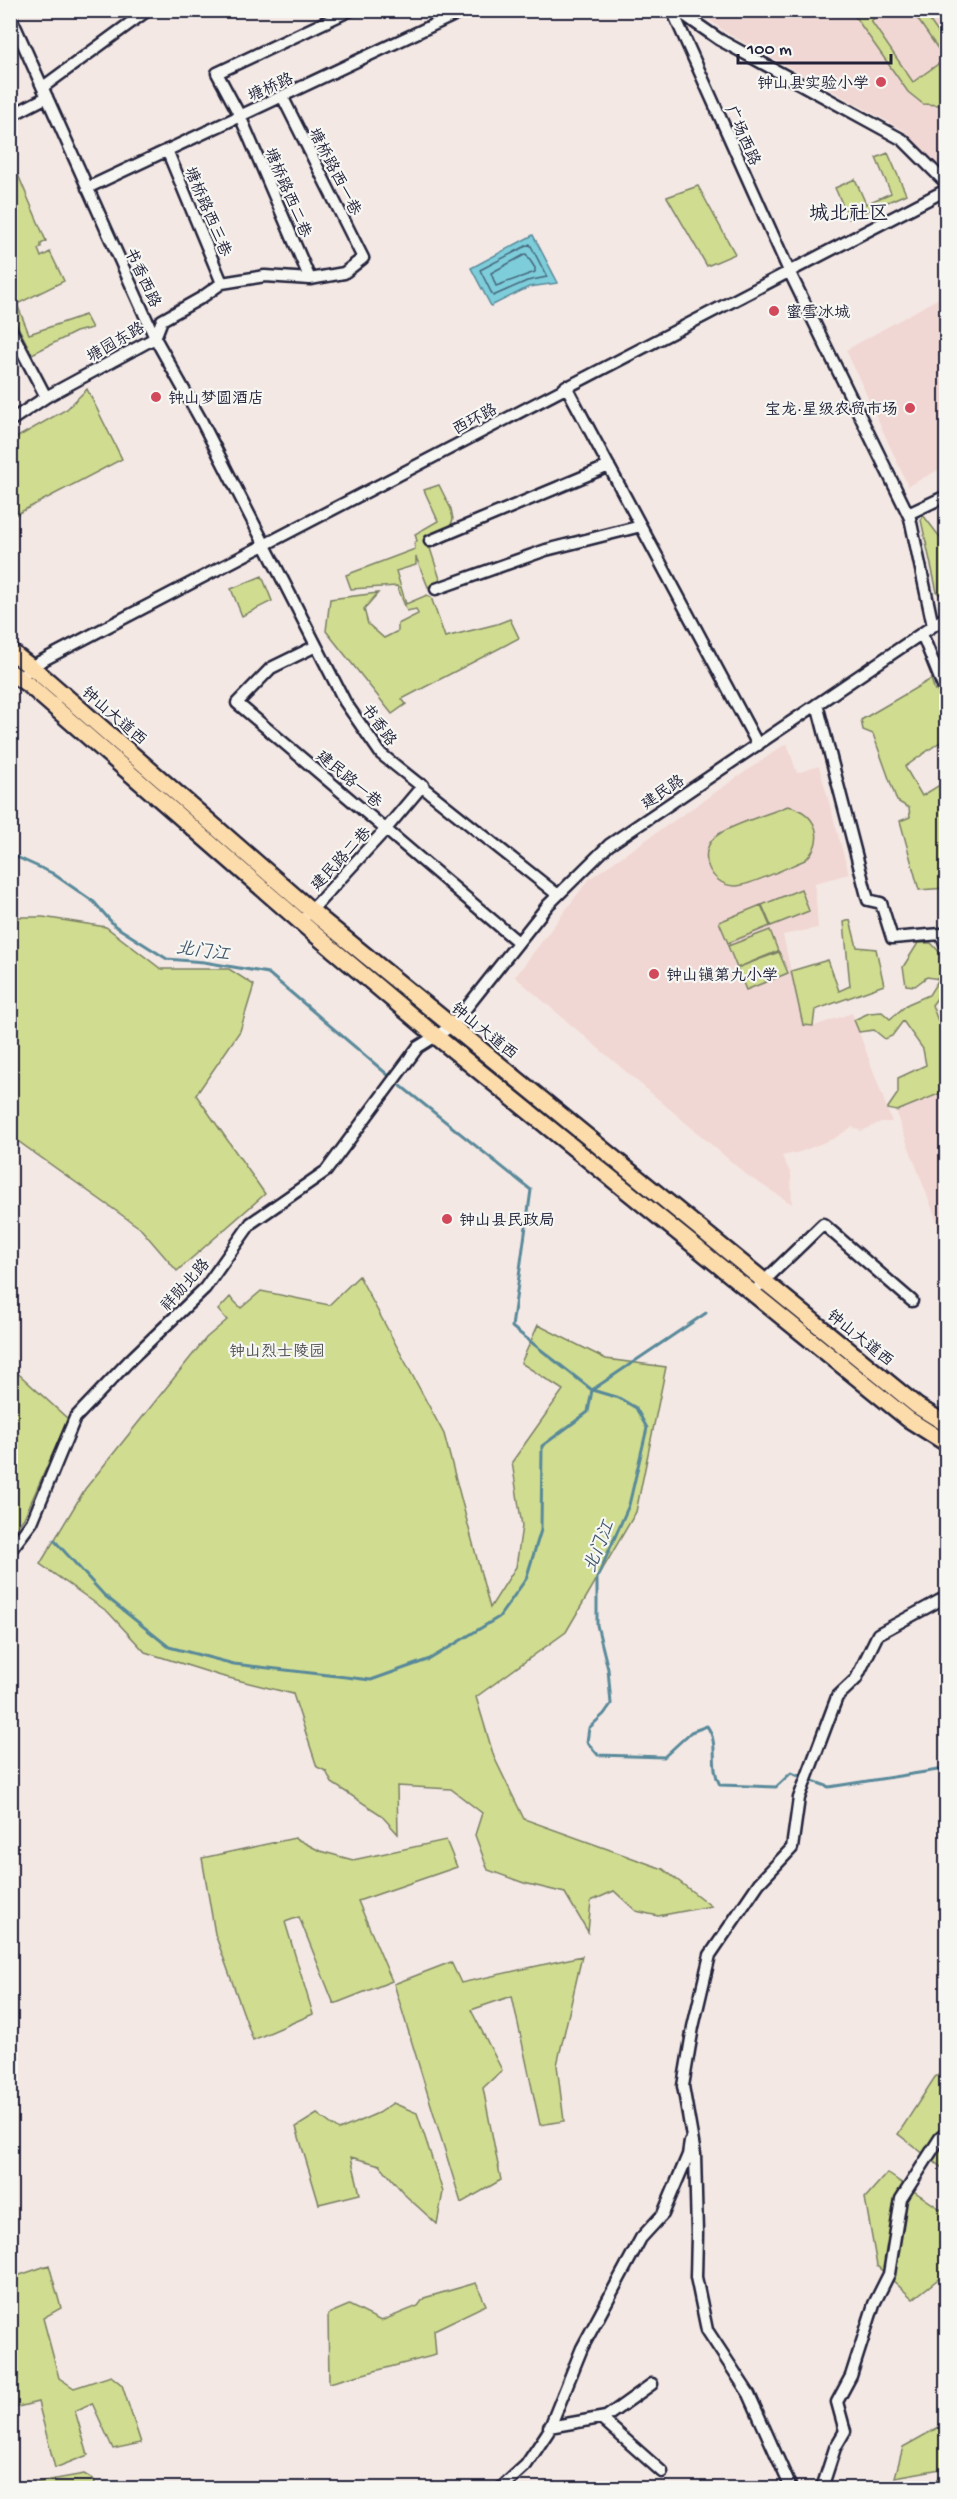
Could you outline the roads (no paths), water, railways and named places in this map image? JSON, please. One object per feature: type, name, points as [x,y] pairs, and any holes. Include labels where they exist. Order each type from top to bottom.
[{"type":"highway","name":"钟山大道西","points":[[10,651],[312,910],[452,1026],[918,1406],[946,1424]]},
{"type":"highway","name":"钟山大道西","points":[[15,676],[437,1037],[908,1419],[946,1443]]},
{"type":"street","points":[[10,116],[45,92],[148,10]]},
{"type":"street","name":"塘桥路西二巷","points":[[310,279],[240,116],[217,73],[351,10]]},
{"type":"street","name":"塘桥路","points":[[87,188],[283,98],[465,10]]},
{"type":"street","points":[[674,10],[720,40],[903,140],[946,183]]},
{"type":"street","name":"广场西路","points":[[674,10],[789,271],[908,514],[933,626]]},
{"type":"street","name":"书香西路","points":[[10,15],[155,338],[265,545]]},
{"type":"street","name":"塘桥路西一巷","points":[[283,98],[363,258]]},
{"type":"street","name":"塘桥路西三巷","points":[[167,150],[222,283]]},
{"type":"street","name":"西环路","points":[[15,676],[566,386],[946,190]]},
{"type":"street","name":"塘园东路","points":[[10,421],[46,397],[155,338],[162,320],[222,283],[265,276],[310,279],[344,273],[363,258]]},
{"type":"street","points":[[10,328],[46,397]]},
{"type":"street","points":[[566,386],[758,745]]},
{"type":"street","points":[[430,541],[609,466]]},
{"type":"street","points":[[908,514],[946,496]]},
{"type":"street","points":[[436,589],[546,550],[641,526]]},
{"type":"street","name":"书香路","points":[[265,545],[345,702],[381,754],[558,895]]},
{"type":"street","name":"建民路","points":[[437,1037],[452,1026],[558,895],[609,845],[946,617]]},
{"type":"street","points":[[922,634],[946,694]]},
{"type":"street","name":"建民路一巷","points":[[316,646],[271,668],[237,703],[518,942]]},
{"type":"street","points":[[817,704],[868,900],[881,903],[892,938],[941,934],[945,944]]},
{"type":"street","name":"建民路二巷","points":[[300,922],[423,786]]},
{"type":"street","name":"祥勋北路","points":[[10,1551],[32,1522],[75,1418],[131,1359],[205,1288],[251,1223],[326,1171],[418,1047],[437,1037]]},
{"type":"street","points":[[753,1292],[823,1224],[912,1302]]},
{"type":"street","points":[[791,2488],[749,2394],[707,2330],[696,2277],[695,2154],[683,2086],[693,2027],[710,1955],[759,1883],[792,1848],[799,1798],[837,1697],[856,1679],[878,1634],[946,1597]]},
{"type":"street","points":[[822,2488],[835,2448],[845,2431],[837,2402],[851,2376],[874,2304],[889,2274],[901,2199],[940,2138],[946,2133]]},
{"type":"street","points":[[501,2488],[526,2465],[549,2427],[596,2320],[641,2238],[663,2214],[688,2156],[692,2136]]},
{"type":"street","points":[[549,2427],[606,2417],[652,2384]]},
{"type":"street","points":[[601,2418],[662,2472]]},
{"type":"water","points":[[533,235],[558,283],[529,287],[491,306],[471,268]]},
{"type":"waterway","name":"北门江","points":[[10,854],[52,873],[94,902],[115,926],[167,959],[204,962],[268,973],[388,1075]]},
{"type":"waterway","name":"北门江","points":[[401,1086],[531,1190],[512,1327],[592,1390],[619,1398],[636,1408],[647,1428],[629,1505],[597,1578],[597,1625],[608,1669],[611,1704],[589,1728],[587,1742],[598,1755],[664,1757],[691,1732],[707,1726],[713,1740],[715,1770],[720,1785],[776,1787],[791,1773],[829,1787],[938,1770],[946,1772]]},
{"type":"waterway","points":[[54,1540],[104,1595],[169,1647],[234,1664],[371,1680],[430,1659],[499,1617],[526,1579],[541,1530],[542,1446],[588,1412],[592,1390],[706,1313]]},
{"type":"place","name":"钟山县实验小学","points":[[881,82]]},
{"type":"place","name":"蜜雪冰城","points":[[774,311]]},
{"type":"place","name":"钟山梦圆酒店","points":[[156,397]]},
{"type":"place","name":"宝龙·星级农贸市场","points":[[910,408]]},
{"type":"place","name":"钟山镇第九小学","points":[[654,974]]},
{"type":"place","name":"钟山县民政局","points":[[447,1219]]},
{"type":"district","name":"城北社区","points":[[849,212]]},
{"type":"park label","name":"钟山烈士陵园","points":[[277,1350]]}]
